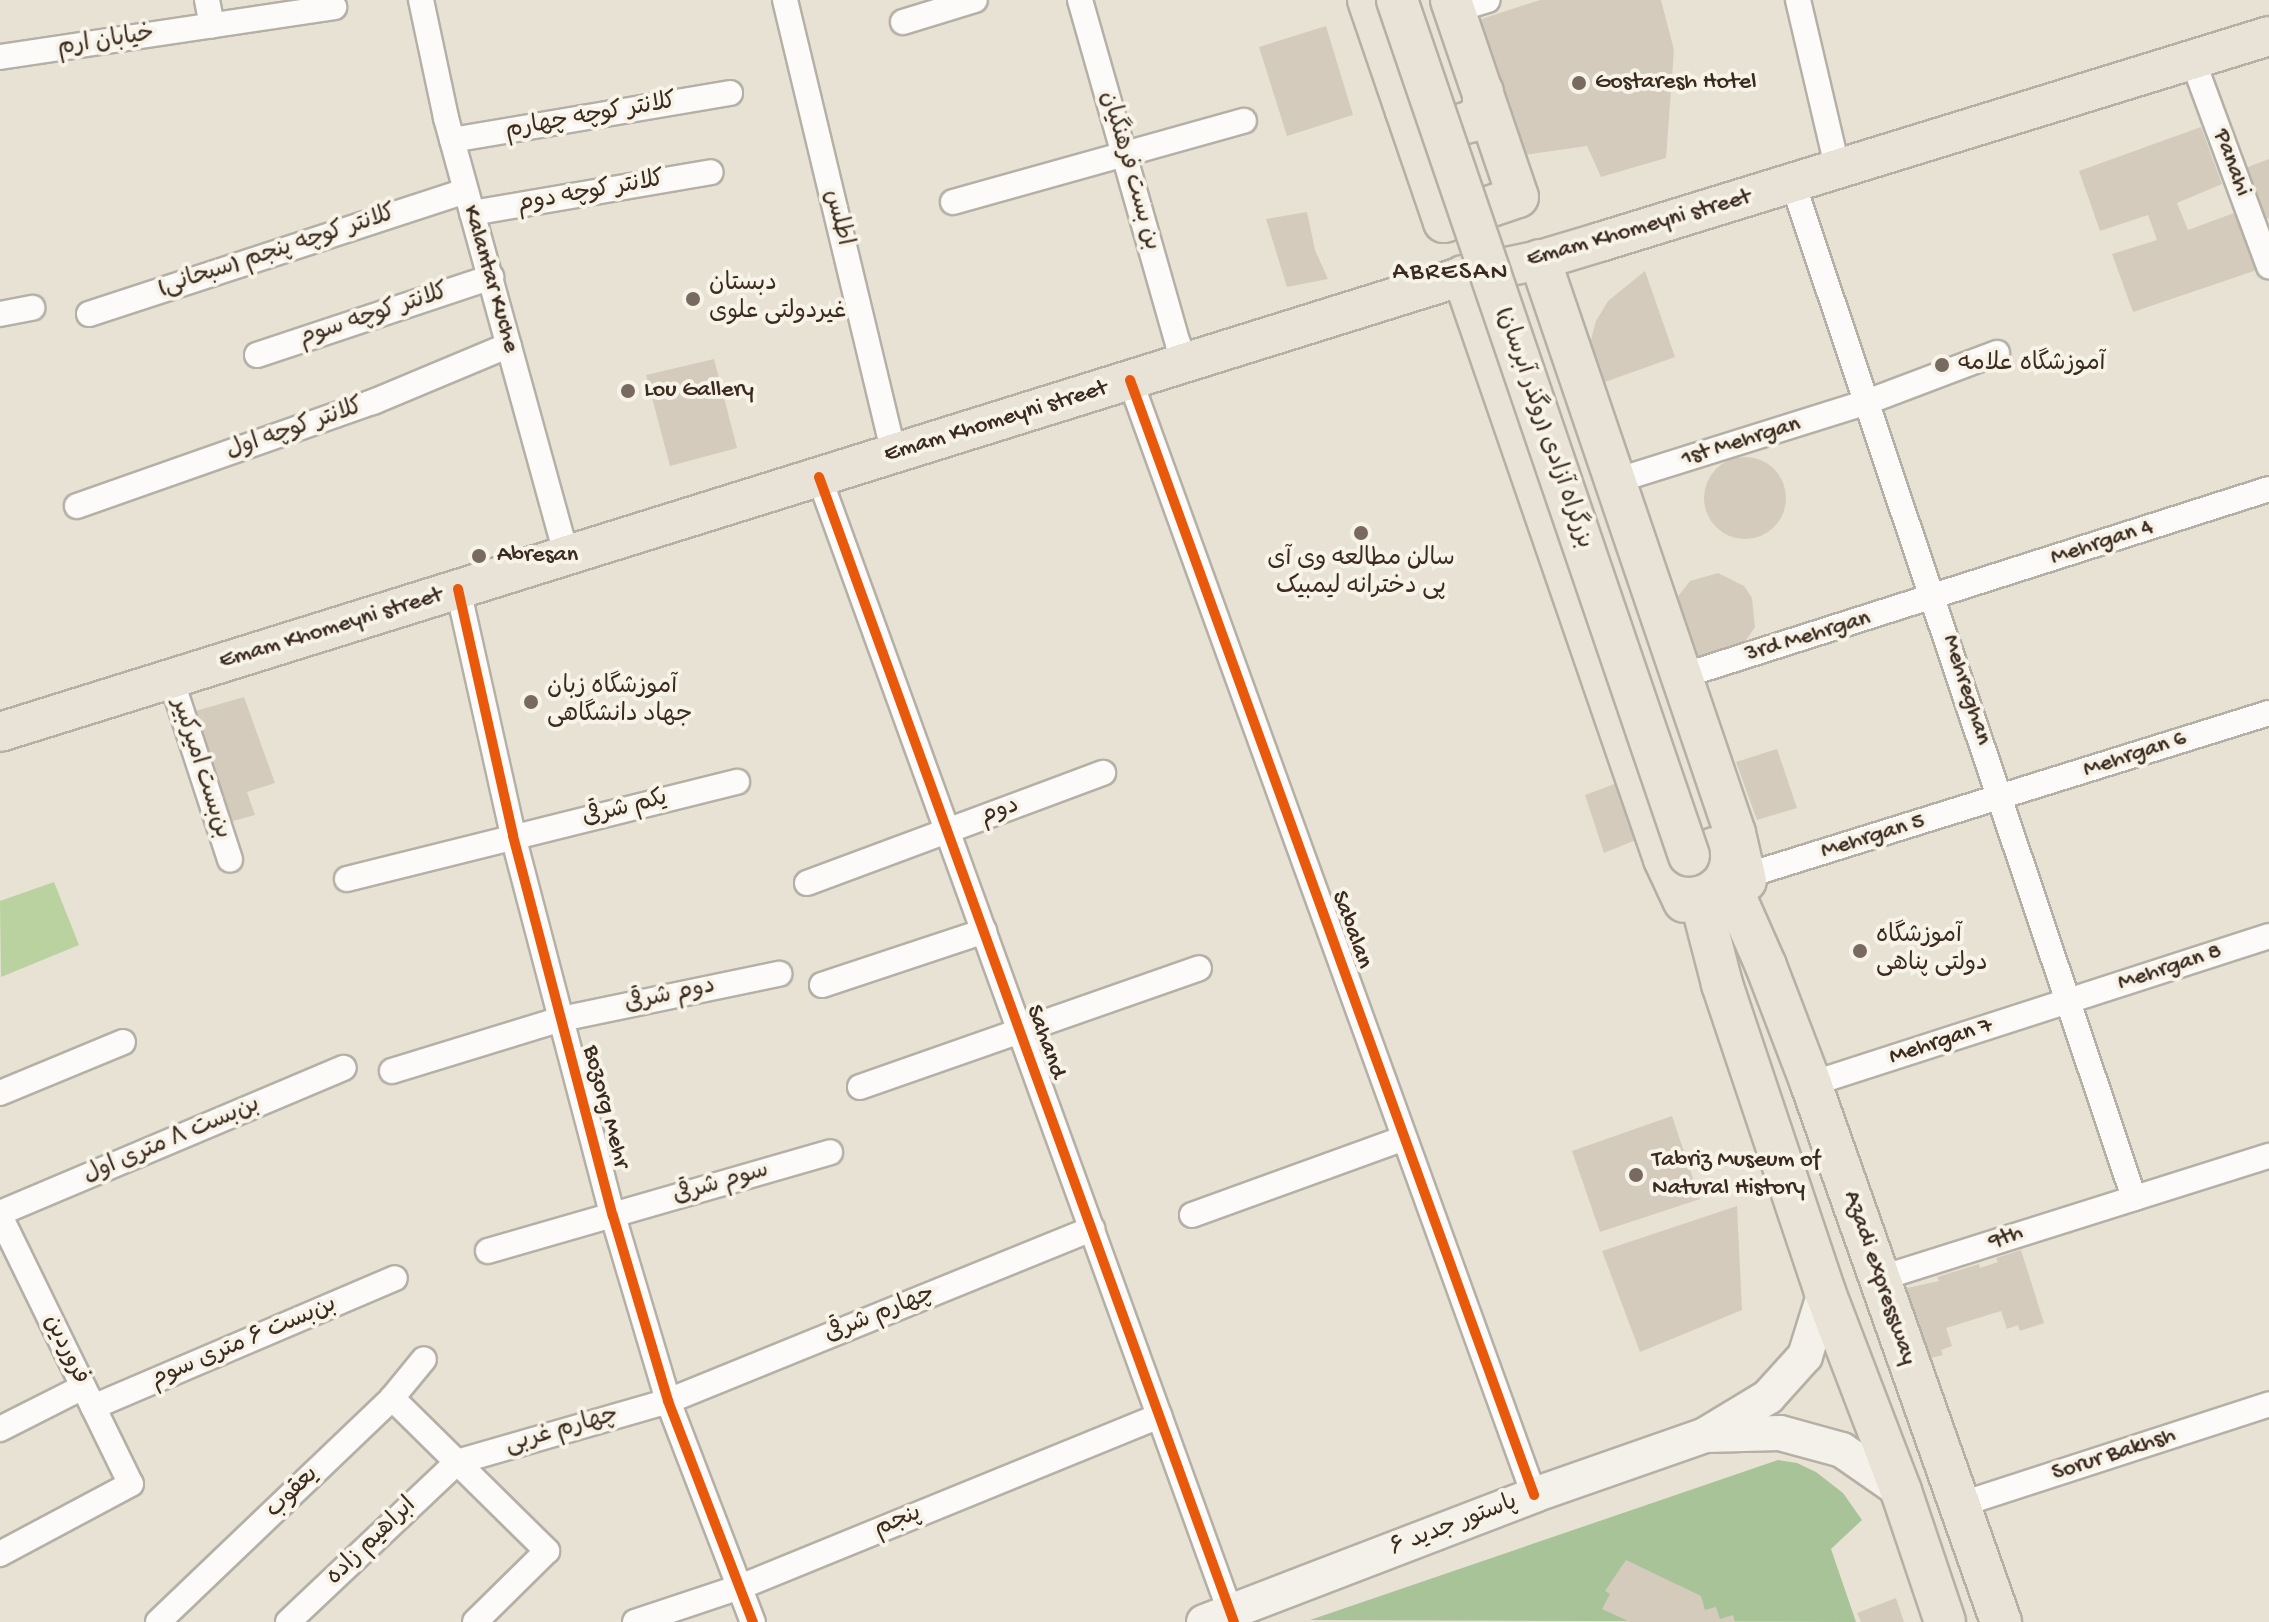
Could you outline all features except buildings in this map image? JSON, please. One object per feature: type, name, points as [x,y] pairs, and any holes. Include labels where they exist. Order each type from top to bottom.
[{"type":"highway","points":[[1368,0],[1444,222],[1518,197],[1454,2]]},
{"type":"highway","name":"بزرگراه آزادی (روگذر آبرسان)","points":[[1397,0],[1701,852]]},
{"type":"highway","name":"بزرگراه آزادی (روگذر آبرسان)","points":[[1454,2],[1701,852]]},
{"type":"highway","points":[[1406,111],[1425,131],[1441,131],[1479,116],[1483,109],[1483,92]]},
{"type":"highway","points":[[1540,260],[1735,833],[1766,966]]},
{"type":"highway","points":[[1463,276],[1664,859],[1722,984],[1825,1292],[1901,1491],[1945,1622]]},
{"type":"highway","points":[[1555,543],[1563,520],[1587,503],[1609,504],[1621,499]]},
{"type":"highway","points":[[1701,852],[1722,984]]},
{"type":"highway","name":"Azadi expressway","points":[[1701,852],[1766,966],[1811,1084],[2001,1622]]},
{"type":"main road","name":"Emam Khomeyni street","points":[[0,732],[819,477],[890,445],[1130,380],[1179,354],[1463,276],[1540,260],[2269,36]]},
{"type":"main road","name":"پاستور جدید ۶","points":[[1223,1618],[1534,1495],[1705,1435],[1768,1397],[1805,1356],[1825,1292]]},
{"type":"main road","name":"پاستور جدید ۶","points":[[1705,1435],[1780,1433],[1842,1450],[1901,1491]]},
{"type":"street","points":[[207,0],[212,26]]},
{"type":"street","name":"Kalantar Kuche","points":[[421,0],[452,140],[566,555]]},
{"type":"street","name":"اطلس","points":[[785,0],[890,445]]},
{"type":"street","points":[[903,22],[975,0]]},
{"type":"street","name":"بن بست فرهنگیان","points":[[1080,0],[1179,354]]},
{"type":"street","points":[[1798,0],[1838,170]]},
{"type":"street","name":"خیابان ارم","points":[[0,57],[334,7]]},
{"type":"street","name":"Panahi","points":[[2193,61],[2269,266]]},
{"type":"street","name":"کلانتر کوچه چهارم","points":[[452,140],[730,93]]},
{"type":"street","points":[[953,202],[1244,121]]},
{"type":"street","name":"کلانتر کوچه دوم","points":[[469,202],[711,172]]},
{"type":"street","name":"Mehreghan","points":[[1793,184],[2071,1000],[2134,1198]]},
{"type":"street","name":"کلانتر کوچه پنجم (سبحانی)","points":[[89,314],[469,202]]},
{"type":"street","name":"کلانتر کوچه سوم","points":[[257,355],[491,277]]},
{"type":"street","points":[[0,314],[32,308]]},
{"type":"street","name":"کلانتر کوچه اول","points":[[77,506],[373,402],[509,345]]},
{"type":"street","name":"1st Mehrgan","points":[[1621,499],[1997,353]]},
{"type":"street","name":"Sabalan","points":[[1130,380],[1534,1495]]},
{"type":"street","name":"Sahand","points":[[819,477],[1159,1416],[1223,1618]]},
{"type":"street","name":"Mehrgan 4","points":[[1935,598],[2269,489]]},
{"type":"street","name":"Bozorg Mehr","points":[[458,589],[513,836],[613,1216],[668,1401],[753,1622]]},
{"type":"street","name":"3rd Mehrgan","points":[[1682,676],[1935,598]]},
{"type":"street","name":"بن‌بست امیرکبیر","points":[[171,679],[230,860]]},
{"type":"street","name":"Mehrgan 6","points":[[2001,798],[2269,713]]},
{"type":"street","name":"دوم","points":[[807,883],[1103,773]]},
{"type":"street","name":"یکم شرقی","points":[[347,879],[737,782]]},
{"type":"street","name":"Mehrgan 5","points":[[1745,876],[2001,798]]},
{"type":"street","points":[[822,985],[984,931]]},
{"type":"street","name":"Mehrgan 8","points":[[2071,1000],[2269,936]]},
{"type":"street","points":[[860,1087],[1199,968]]},
{"type":"street","name":"دوم شرقی","points":[[392,1071],[561,1019],[779,974]]},
{"type":"street","name":"Mehrgan 7","points":[[1811,1084],[2071,1000]]},
{"type":"street","points":[[0,1093],[123,1042]]},
{"type":"street","name":"بن‌بست ۸ متری اول","points":[[0,1214],[344,1068]]},
{"type":"street","points":[[1192,1215],[1405,1138]]},
{"type":"street","name":"سوم شرقی","points":[[488,1251],[830,1152]]},
{"type":"street","name":"9th","points":[[1878,1279],[2269,1156]]},
{"type":"street","name":"فروردین","points":[[0,1214],[131,1484],[0,1554]]},
{"type":"street","name":"چهارم شرقی","points":[[668,1401],[1092,1229]]},
{"type":"street","name":"بن‌بست ۶ متری سوم","points":[[0,1429],[395,1278]]},
{"type":"street","name":"یعقوب","points":[[158,1622],[392,1398],[424,1359]]},
{"type":"street","points":[[392,1398],[547,1551],[475,1622]]},
{"type":"street","name":"چهارم غربی","points":[[457,1462],[668,1401]]},
{"type":"street","name":"Sorur Bakhsh","points":[[1959,1505],[2269,1404]]},
{"type":"street","name":"پنجم","points":[[635,1622],[740,1587],[1159,1416]]},
{"type":"street","name":"ابراهیم زاده","points":[[288,1622],[457,1462]]},
{"type":"green space","points":[[54,882],[79,945],[1,977],[0,901]]},
{"type":"green space","points":[[1778,1460],[1797,1463],[1816,1472],[1843,1493],[1862,1520],[1831,1549],[1856,1622],[1310,1620]]},
{"type":"cycle path","points":[[1130,380],[1534,1495]]},
{"type":"cycle path","points":[[819,477],[1234,1622]]},
{"type":"cycle path","points":[[458,589],[513,836],[613,1216],[668,1401],[753,1622]]},
{"type":"place","name":"Gostaresh Hotel","points":[[1579,83]]},
{"type":"place","name":"دبستان غیردولتی علوی","points":[[693,299]]},
{"type":"place","name":"آموزشگاه علامه","points":[[1942,365]]},
{"type":"place","name":"Lou Gallery","points":[[628,391]]},
{"type":"place","name":"سالن مطالعه وی آی پی دخترانه لیمبیک","points":[[1361,533]]},
{"type":"place","name":"Abresan","points":[[479,556]]},
{"type":"place","name":"آموزشگاه زبان جهاد دانشگاهی","points":[[531,702]]},
{"type":"place","name":"آموزشگاه دولتی پناهی","points":[[1860,951]]},
{"type":"place","name":"Tabriz Museum of Natural History","points":[[1636,1175]]},
{"type":"district","name":"ABRESAN","points":[[1451,274]]}]
